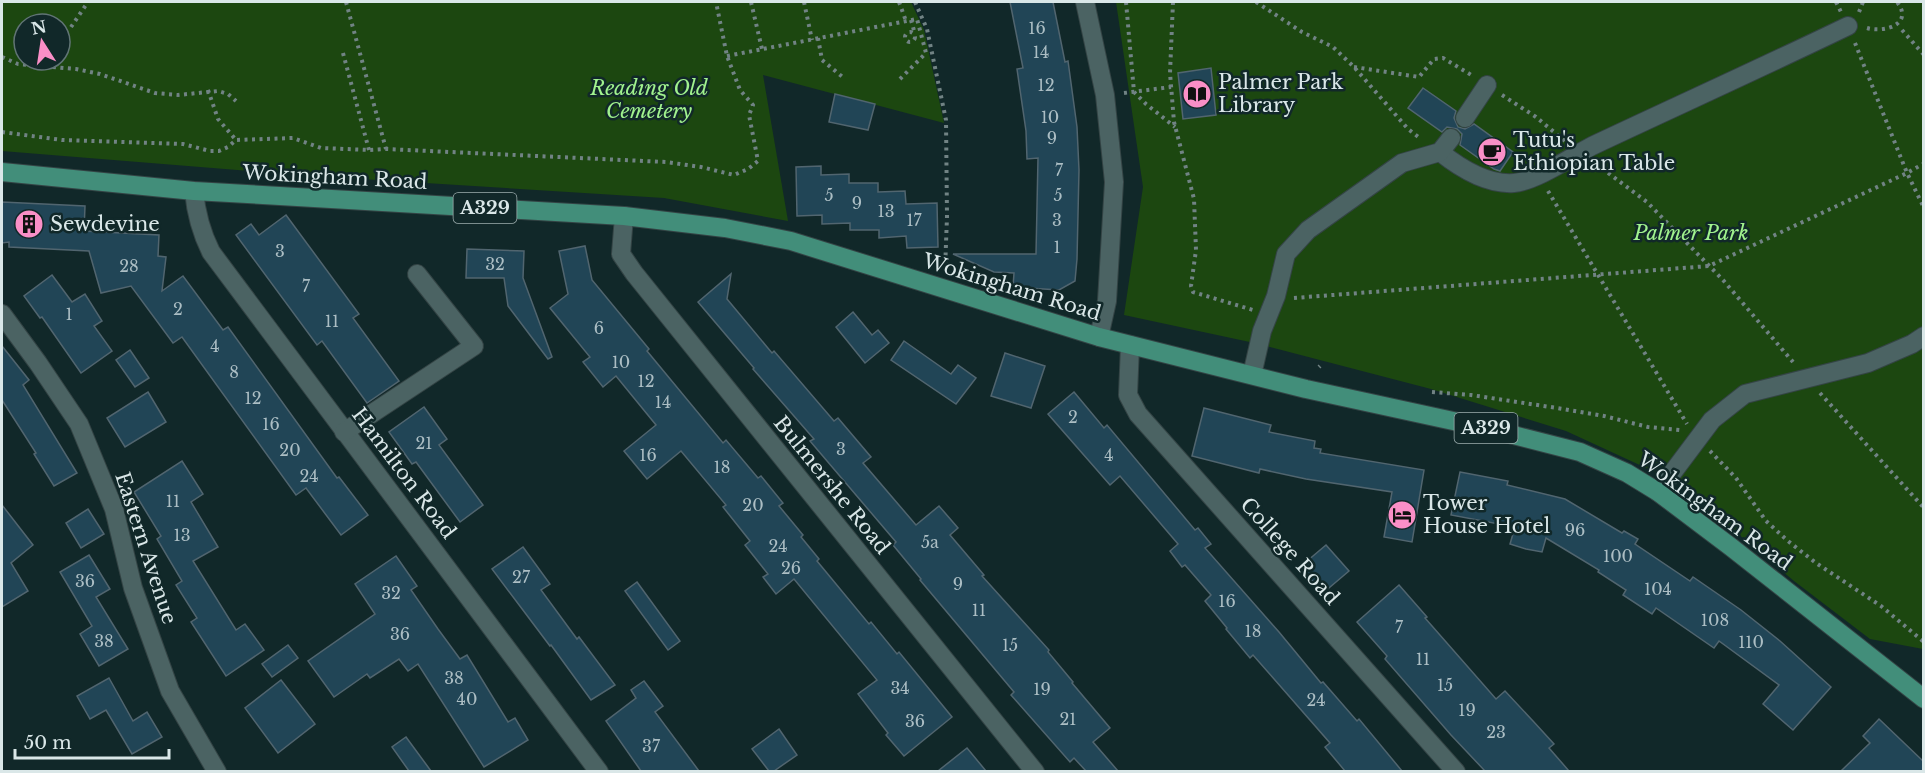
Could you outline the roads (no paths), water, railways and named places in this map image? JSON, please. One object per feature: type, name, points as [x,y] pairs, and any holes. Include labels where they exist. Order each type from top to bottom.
[{"type":"main road","name":"Wokingham Road","points":[[2,172],[194,191],[624,216],[725,228],[791,241],[1099,337],[1580,452],[1627,473],[1658,492],[1923,699]]},
{"type":"street","points":[[1085,2],[1105,95],[1114,182],[1107,301],[1099,337]]},
{"type":"street","points":[[1252,375],[1286,254],[1308,230],[1402,163],[1445,145],[1452,162],[1492,182],[1515,183],[1538,175],[1580,152],[1855,25]]},
{"type":"street","points":[[1465,118],[1487,85]]},
{"type":"street","name":"Hamilton Road","points":[[194,191],[201,233],[212,252],[599,771]]},
{"type":"street","name":"Bulmershe Road","points":[[624,216],[621,254],[634,273],[1035,771]]},
{"type":"street","points":[[344,432],[474,346],[417,274]]},
{"type":"street","name":"Eastern Avenue","points":[[2,314],[79,424],[114,509],[133,588],[170,691],[217,771]]},
{"type":"street","points":[[1658,492],[1712,420],[1745,394],[1868,363],[1912,344],[1923,336]]},
{"type":"street","name":"College Road","points":[[1130,345],[1128,396],[1138,414],[1456,771]]},
{"type":"place","name":"Palmer Park Library","points":[[1197,94]]},
{"type":"place","name":"Tutu's Ethiopian Table","points":[[1492,152]]},
{"type":"place","name":"Sewdevine","points":[[29,224]]},
{"type":"place","name":"Tower House Hotel","points":[[1402,515]]},
{"type":"park label","name":"Reading Old Cemetery","points":[[649,100]]},
{"type":"park label","name":"Palmer Park","points":[[1691,233]]}]
